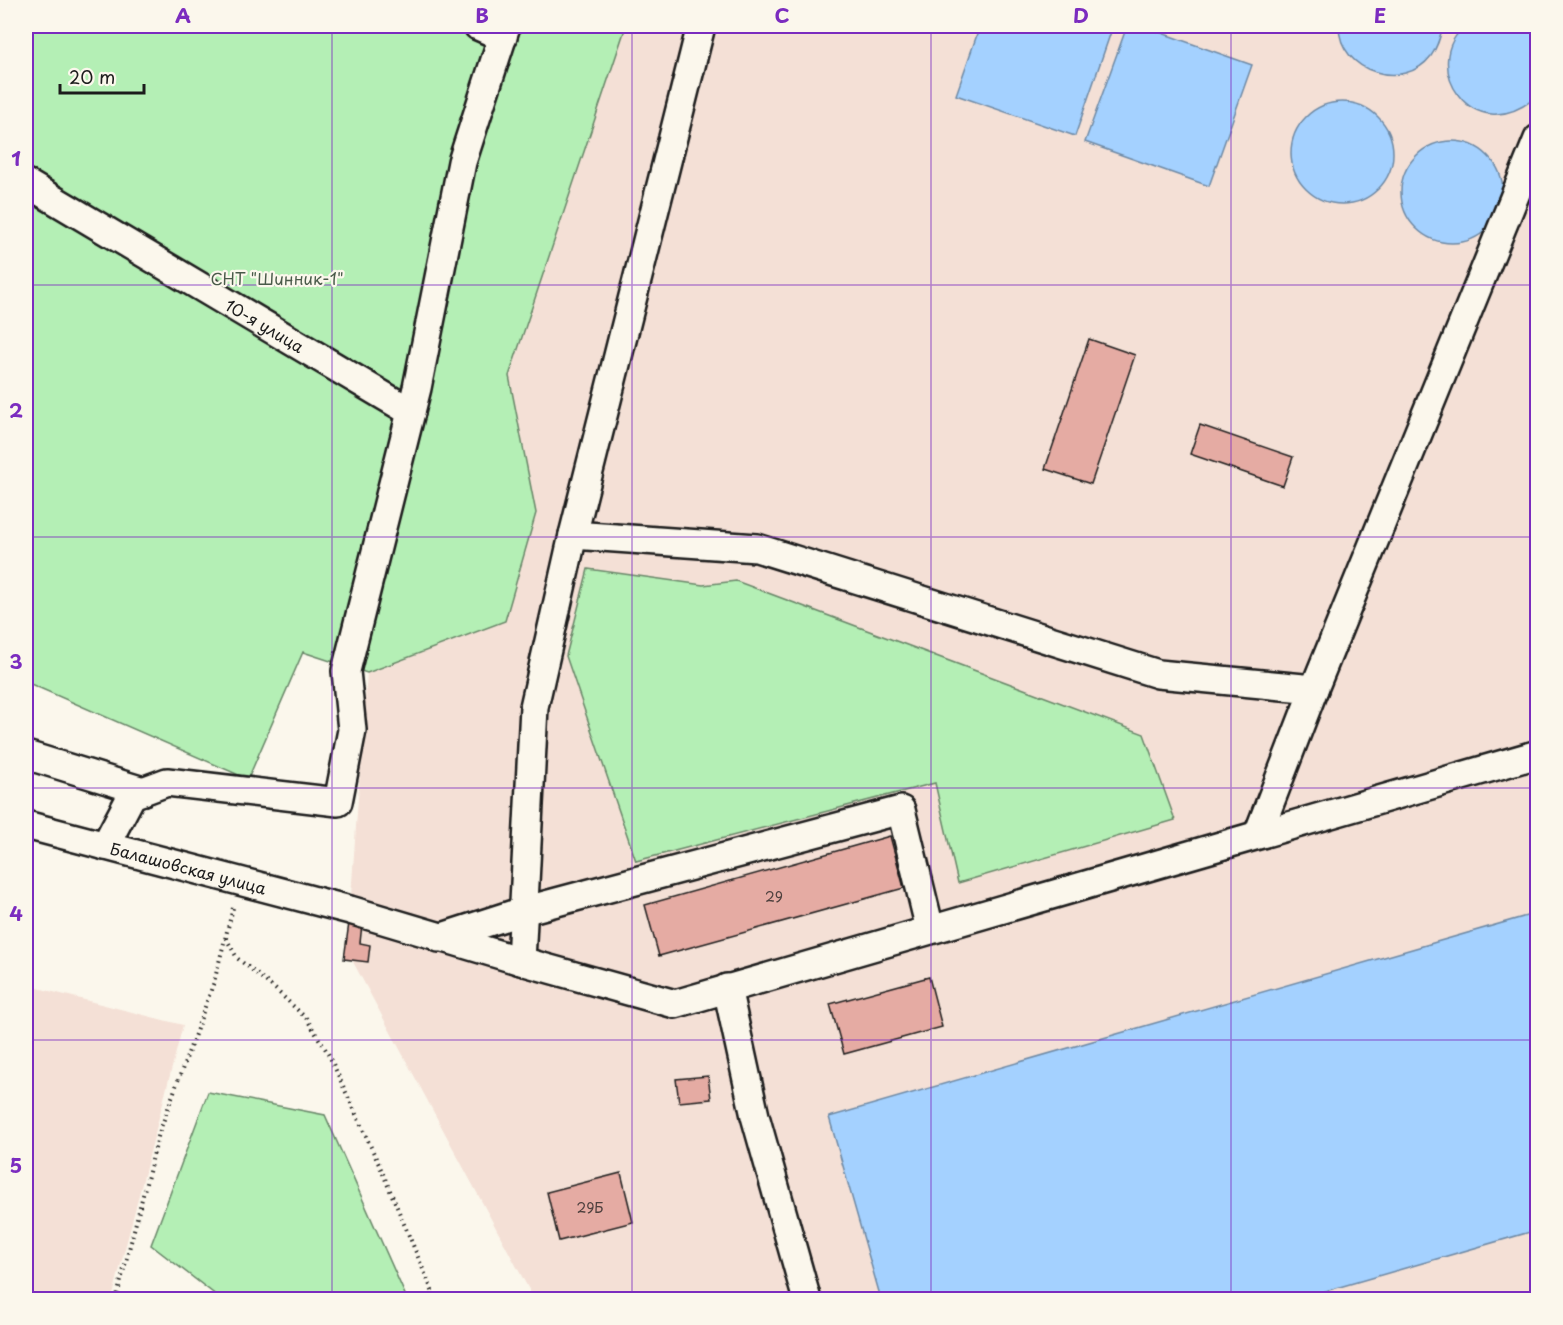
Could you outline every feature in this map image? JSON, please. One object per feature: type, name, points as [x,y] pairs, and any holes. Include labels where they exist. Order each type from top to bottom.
[{"type":"street","points":[[105,846],[132,795],[167,782],[338,802],[352,730],[346,671],[414,400],[462,162],[504,31],[478,26]]},
{"type":"street","points":[[521,961],[534,707],[573,535],[701,26]]},
{"type":"street","points":[[1258,834],[1314,689],[1538,138]]},
{"type":"street","name":"10-я улица","points":[[26,183],[414,400]]},
{"type":"street","points":[[573,535],[757,548],[1158,674],[1314,689]]},
{"type":"street","name":"Балашовская улица","points":[[26,825],[350,910],[439,938],[675,1004],[1538,754]]},
{"type":"street","points":[[26,755],[144,791]]},
{"type":"street","points":[[439,938],[524,911],[901,810],[930,929]]},
{"type":"street","points":[[727,988],[755,1116],[807,1299]]},
{"type":"path","points":[[116,1299],[159,1133],[214,982],[240,881]]},
{"type":"path","points":[[226,938],[237,958],[274,987],[306,1018],[328,1053],[381,1169],[436,1299]]},
{"type":"shaded area","points":[[626,26],[1537,26],[1537,1299],[534,1299],[352,960],[344,959],[350,910],[367,673],[505,621],[536,513],[509,377]]},
{"type":"shaded area","points":[[26,985],[183,1025],[112,1299],[26,1299]]},
{"type":"green space","name":"СНТ \"Шинник-1\"","points":[[26,26],[626,26],[509,376],[536,513],[505,621],[367,673],[303,652],[248,779],[26,682]]},
{"type":"green space","points":[[588,569],[703,585],[736,581],[1144,734],[1175,820],[958,883],[935,783],[636,861],[566,656]]},
{"type":"green space","points":[[208,1092],[325,1115],[407,1299],[221,1299],[151,1245]]},
{"type":"water","points":[[980,26],[1113,26],[1075,136],[956,95]]},
{"type":"water","points":[[1127,26],[1142,26],[1252,65],[1209,186],[1085,142]]},
{"type":"water","points":[[1339,26],[1443,26],[1431,56],[1419,67],[1405,73],[1390,74],[1375,72],[1361,65],[1350,55],[1342,42]]},
{"type":"water","points":[[1466,26],[1530,26],[1536,31],[1537,96],[1513,111],[1491,114],[1473,108],[1459,96],[1450,79],[1448,60],[1453,41]]},
{"type":"water","points":[[1342,102],[1362,106],[1378,117],[1389,133],[1393,153],[1389,173],[1378,189],[1362,200],[1342,204],[1322,200],[1306,189],[1295,173],[1291,153],[1295,133],[1306,117],[1322,106]]},
{"type":"water","points":[[1452,141],[1471,145],[1488,156],[1499,173],[1503,192],[1499,211],[1488,228],[1471,239],[1452,243],[1433,239],[1416,228],[1405,211],[1401,192],[1405,173],[1416,156],[1433,145]]},
{"type":"water","points":[[1537,913],[1537,1230],[1298,1299],[881,1299],[829,1117]]},
{"type":"building","points":[[1089,339],[1135,355],[1091,484],[1045,469]]},
{"type":"building","points":[[1200,425],[1293,457],[1283,486],[1190,454]]},
{"type":"building","points":[[890,836],[904,888],[659,956],[645,905]]},
{"type":"building","points":[[349,923],[362,924],[360,943],[370,945],[368,962],[344,959]]},
{"type":"building","points":[[929,977],[942,1027],[844,1054],[830,1004]]},
{"type":"building","points":[[708,1076],[711,1099],[679,1102],[676,1079]]},
{"type":"building","points":[[621,1173],[633,1222],[559,1241],[547,1192]]}]
